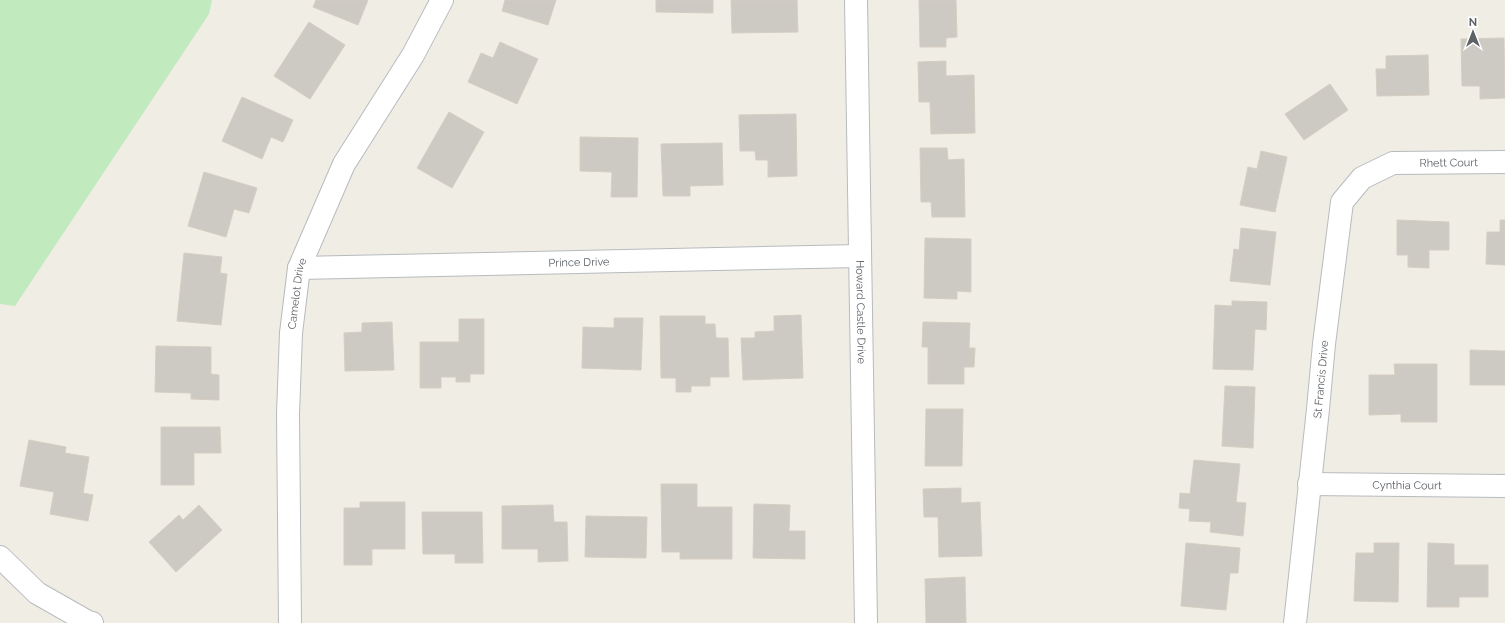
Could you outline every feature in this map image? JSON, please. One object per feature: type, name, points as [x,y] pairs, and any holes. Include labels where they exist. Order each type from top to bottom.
[{"type":"street","name":"Camelot Drive","points":[[290,623],[288,414],[291,333],[299,268],[344,164],[413,55],[442,0]]},
{"type":"street","name":"Howard Castle Drive","points":[[856,0],[866,623]]},
{"type":"street","name":"Rhett Court","points":[[1393,163],[1505,162]]},
{"type":"street","name":"St Francis Drive","points":[[1295,623],[1324,344],[1342,202],[1362,178],[1393,163]]},
{"type":"street","name":"Prince Drive","points":[[299,268],[859,256]]},
{"type":"street","name":"Cynthia Court","points":[[1310,484],[1505,486]]},
{"type":"street","points":[[0,557],[36,593],[92,623]]},
{"type":"green space","points":[[0,0],[212,0],[209,14],[15,306],[0,304]]},
{"type":"building","points":[[316,0],[368,0],[358,25],[313,7]]},
{"type":"building","points":[[505,0],[556,0],[548,25],[502,11]]},
{"type":"building","points":[[656,0],[713,0],[713,13],[656,12]]},
{"type":"building","points":[[731,0],[797,0],[798,32],[732,33]]},
{"type":"building","points":[[919,0],[956,0],[957,37],[946,38],[946,47],[920,47]]},
{"type":"building","points":[[309,22],[345,45],[310,99],[274,76]]},
{"type":"building","points":[[1504,38],[1505,98],[1480,99],[1480,86],[1462,86],[1461,39]]},
{"type":"building","points":[[500,42],[538,59],[517,104],[468,82],[481,53],[493,58]]},
{"type":"building","points":[[1428,55],[1429,95],[1377,96],[1376,69],[1386,69],[1386,56]]},
{"type":"building","points":[[946,61],[946,76],[974,75],[975,133],[931,134],[930,102],[919,102],[918,62]]},
{"type":"building","points":[[1330,84],[1348,110],[1304,140],[1285,114]]},
{"type":"building","points":[[242,97],[293,120],[283,142],[271,137],[262,159],[222,141]]},
{"type":"building","points":[[449,112],[484,132],[452,188],[417,168]]},
{"type":"building","points":[[796,114],[797,176],[768,177],[768,160],[756,160],[755,151],[740,151],[739,115]]},
{"type":"building","points":[[580,137],[638,138],[637,197],[611,197],[612,172],[580,171]]},
{"type":"building","points":[[722,143],[723,185],[690,186],[690,196],[663,196],[661,144]]},
{"type":"building","points":[[920,148],[947,148],[948,160],[964,159],[965,217],[932,217],[931,202],[921,202]]},
{"type":"building","points":[[1261,151],[1287,157],[1275,212],[1240,205],[1248,167],[1257,169]]},
{"type":"building","points":[[204,172],[257,188],[249,213],[234,209],[226,237],[188,226]]},
{"type":"building","points":[[1397,220],[1449,222],[1449,250],[1429,250],[1429,268],[1408,267],[1408,255],[1397,255]]},
{"type":"building","points":[[1500,220],[1505,220],[1505,265],[1486,264],[1487,232],[1500,232]]},
{"type":"building","points":[[1241,228],[1276,232],[1270,285],[1230,281],[1234,249],[1239,250]]},
{"type":"building","points":[[925,238],[971,239],[971,292],[957,291],[957,299],[924,298]]},
{"type":"building","points":[[184,253],[222,257],[220,273],[227,274],[221,325],[177,321]]},
{"type":"building","points":[[1232,301],[1267,302],[1266,330],[1255,329],[1253,370],[1213,369],[1215,305],[1232,306]]},
{"type":"building","points":[[801,315],[803,378],[743,380],[741,338],[755,338],[755,332],[774,331],[774,316]]},
{"type":"building","points":[[660,316],[705,316],[705,324],[715,324],[716,338],[728,338],[729,377],[710,377],[710,386],[691,386],[691,392],[676,392],[676,378],[661,378]]},
{"type":"building","points":[[614,318],[643,318],[641,370],[582,368],[583,327],[614,328]]},
{"type":"building","points":[[459,319],[484,319],[484,374],[470,374],[470,382],[456,382],[456,377],[441,377],[441,388],[420,388],[420,342],[459,342]]},
{"type":"building","points":[[392,322],[394,370],[345,371],[344,333],[362,332],[362,323]]},
{"type":"building","points":[[923,322],[970,323],[969,348],[975,348],[974,367],[964,367],[964,384],[928,384],[928,347],[922,347]]},
{"type":"building","points":[[156,346],[211,347],[211,374],[219,375],[219,400],[191,399],[191,393],[155,392]]},
{"type":"building","points":[[1470,350],[1505,351],[1505,385],[1470,385]]},
{"type":"building","points":[[1394,364],[1437,364],[1437,422],[1401,422],[1401,414],[1369,415],[1369,375],[1395,375]]},
{"type":"building","points":[[1225,386],[1255,387],[1253,448],[1222,446]]},
{"type":"building","points":[[926,409],[963,409],[962,466],[925,466]]},
{"type":"building","points":[[161,427],[220,427],[221,453],[194,453],[194,485],[161,485]]},
{"type":"building","points":[[29,440],[66,447],[65,453],[89,457],[83,493],[93,495],[88,521],[50,514],[54,492],[20,486]]},
{"type":"building","points":[[1194,460],[1240,464],[1236,502],[1246,503],[1243,536],[1210,532],[1211,522],[1189,521],[1190,509],[1179,508],[1180,493],[1190,494]]},
{"type":"building","points":[[661,484],[697,484],[697,507],[732,507],[732,559],[680,559],[680,552],[662,552]]},
{"type":"building","points":[[961,488],[961,503],[980,502],[982,556],[939,557],[938,517],[924,517],[923,489]]},
{"type":"building","points":[[360,502],[405,502],[405,549],[372,549],[372,565],[344,565],[344,508],[360,508]]},
{"type":"building","points":[[754,504],[790,505],[789,531],[805,531],[805,559],[753,558]]},
{"type":"building","points":[[199,505],[222,530],[176,572],[149,542],[179,515],[183,520]]},
{"type":"building","points":[[553,505],[554,522],[567,522],[568,561],[538,562],[538,549],[502,549],[502,506]]},
{"type":"building","points":[[422,512],[482,512],[483,563],[455,563],[455,554],[423,554]]},
{"type":"building","points":[[586,516],[647,517],[646,558],[585,557]]},
{"type":"building","points":[[1186,543],[1240,548],[1238,573],[1230,573],[1226,610],[1181,606]]},
{"type":"building","points":[[1374,543],[1399,543],[1398,602],[1354,601],[1356,553],[1374,553]]},
{"type":"building","points":[[1428,543],[1454,544],[1454,565],[1488,565],[1488,597],[1459,597],[1459,607],[1427,607]]},
{"type":"building","points":[[965,577],[966,623],[926,623],[925,579]]}]
